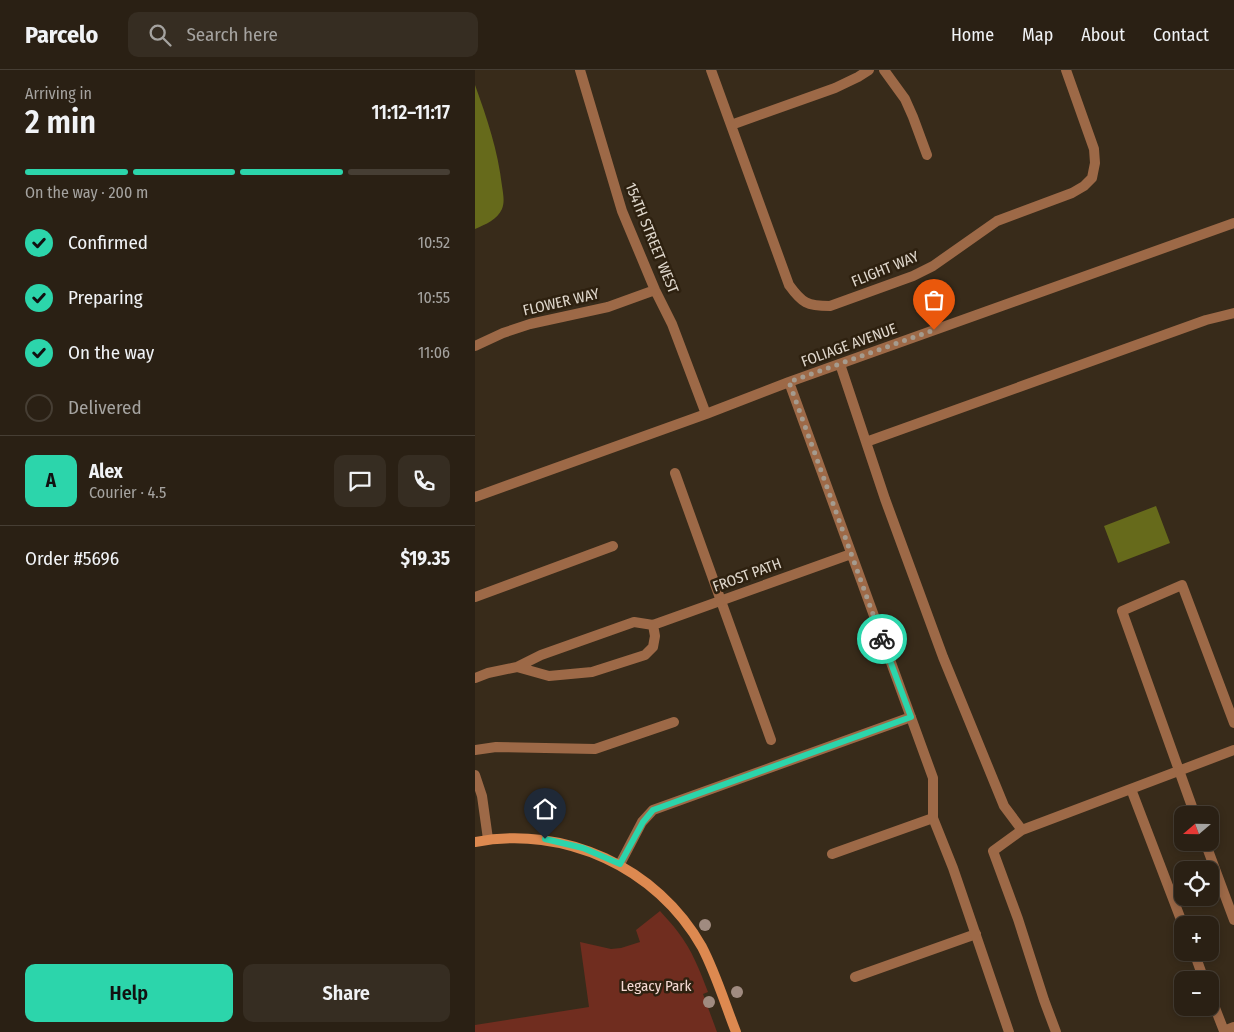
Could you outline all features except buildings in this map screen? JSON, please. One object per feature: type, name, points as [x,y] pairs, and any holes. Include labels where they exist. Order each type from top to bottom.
[{"type":"street","name":"154TH STREET WEST","points":[[580,70],[619,203],[655,290],[672,324],[706,414]]},
{"type":"street","name":"FLIGHT WAY","points":[[711,70],[789,284],[796,295],[805,303],[817,306],[830,306],[913,276],[933,266],[997,221],[1072,193],[1084,186],[1092,178],[1095,163],[1094,149],[1066,70]]},
{"type":"street","points":[[731,125],[835,88],[869,70]]},
{"type":"street","points":[[884,70],[905,99],[927,154]]},
{"type":"street","name":"FOLIAGE AVENUE","points":[[475,497],[706,414],[789,382],[1234,223]]},
{"type":"street","name":"FLOWER WAY","points":[[475,346],[529,324],[608,307],[655,290]]},
{"type":"street","points":[[866,442],[1205,320],[1234,313]]},
{"type":"street","points":[[840,364],[885,499],[943,657],[1004,806],[1022,830]]},
{"type":"street","points":[[789,382],[933,778],[933,818],[953,868],[1009,1032]]},
{"type":"street","points":[[675,473],[771,740]]},
{"type":"street","points":[[475,597],[613,546]]},
{"type":"street","name":"FROST PATH","points":[[475,678],[488,673],[517,667],[541,655],[635,622],[653,625],[851,554]]},
{"type":"street","points":[[1192,806],[1122,611],[1182,585],[1234,723]]},
{"type":"street","name":"FROST PATH","points":[[517,667],[549,676],[592,672],[645,655],[653,647],[655,636],[653,625]]},
{"type":"street","points":[[620,864],[643,822],[653,810],[911,717]]},
{"type":"street","points":[[475,750],[497,747],[595,750],[674,722]]},
{"type":"street","points":[[1056,1032],[993,851],[1022,830],[1234,750]]},
{"type":"street","points":[[475,775],[482,796],[488,839]]},
{"type":"street","points":[[1131,789],[1180,916]]},
{"type":"street","points":[[833,854],[933,818]]},
{"type":"street","points":[[475,842],[505,838],[545,839],[583,848],[620,864],[641,878],[680,916],[702,947],[736,1032]]},
{"type":"street","points":[[1208,851],[1234,920]]},
{"type":"street","points":[[855,977],[976,934]]},
{"type":"street","points":[[1218,1016],[1224,1031],[1234,1027]]},
{"type":"green space","name":"Legacy Park","points":[[660,911],[683,939],[695,961],[708,992],[703,994],[717,1032],[475,1032],[475,1025],[589,1007],[580,942],[611,949],[640,942],[636,930]]},
{"type":"shaded area","points":[[475,85],[495,147],[504,200],[502,209],[497,216],[475,229]]},
{"type":"shaded area","points":[[1156,506],[1170,543],[1118,563],[1104,526]]},
{"type":"way so far","points":[[882,639],[789,382],[934,330]]},
{"type":"route","points":[[545,839],[583,848],[620,864],[643,822],[653,810],[911,717],[882,639]]}]
